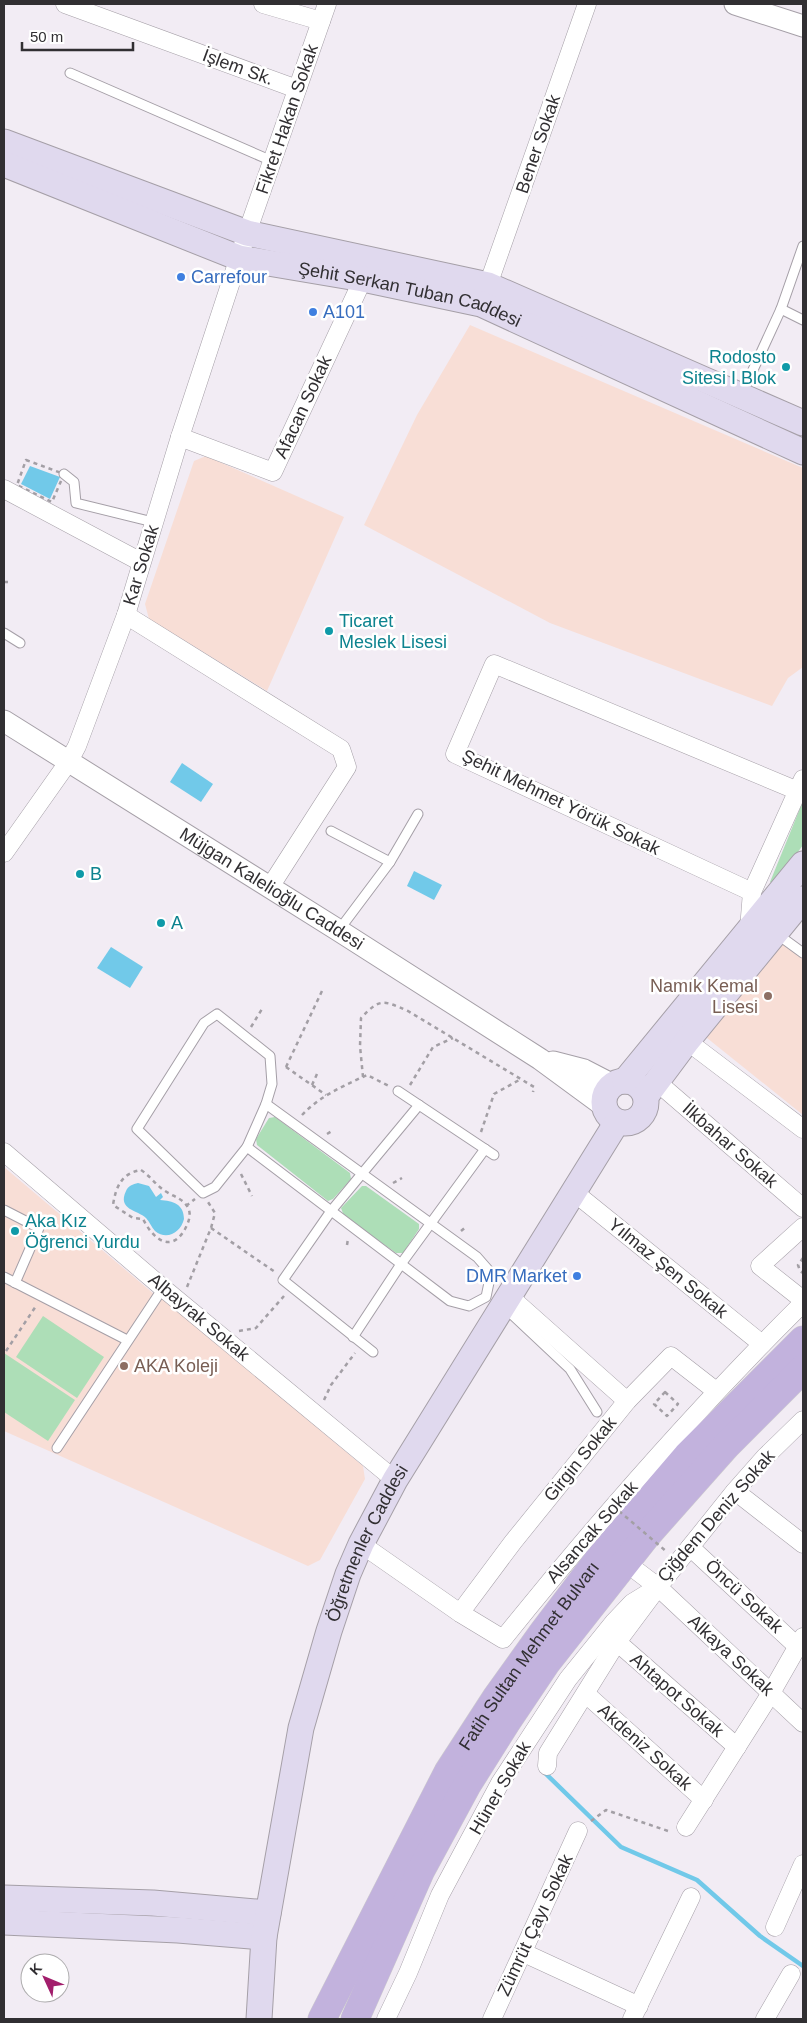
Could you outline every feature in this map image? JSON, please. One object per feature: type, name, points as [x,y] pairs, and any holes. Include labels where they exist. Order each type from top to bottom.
[{"type":"main road","name":"Şehit Serkan Tuban Caddesi","points":[[4,142],[247,233],[488,285],[803,423]]},
{"type":"main road","name":"Şehit Serkan Tuban Caddesi","points":[[4,164],[239,258],[363,279],[481,304],[803,452]]},
{"type":"main road","name":"Öğretmenler Caddesi","points":[[259,2019],[264,1937],[301,1728],[329,1631],[361,1544],[395,1480],[500,1303],[575,1193],[615,1099],[748,929],[803,864]]},
{"type":"main road","points":[[651,1089],[638,1085],[615,1099],[631,1123],[642,1116],[651,1089],[803,899]]},
{"type":"main road","name":"Fatih Sultan Mehmet Bulvarı","points":[[322,2019],[448,1772],[496,1698],[598,1560],[687,1456],[803,1340]]},
{"type":"main road","name":"Fatih Sultan Mehmet Bulvarı","points":[[355,2019],[420,1870],[467,1786],[547,1662],[647,1535],[726,1446],[803,1369]]},
{"type":"main road","points":[[4,1898],[153,1903],[268,1912]]},
{"type":"main road","points":[[4,1922],[178,1930],[264,1937]]},
{"type":"street","name":"İşlem Sk.","points":[[65,4],[297,89]]},
{"type":"street","points":[[263,4],[321,21]]},
{"type":"street","name":"Fikret Hakan Sokak","points":[[239,258],[327,4]]},
{"type":"street","name":"Bener Sokak","points":[[488,285],[587,4]]},
{"type":"street","points":[[735,4],[803,26]]},
{"type":"street","name":"Kar Sokak","points":[[4,853],[69,761],[77,746],[126,615],[180,437],[239,258]]},
{"type":"street","name":"Afacan Sokak","points":[[180,437],[273,472],[363,279]]},
{"type":"street","points":[[4,489],[141,562]]},
{"type":"street","points":[[126,615],[341,750],[347,767],[270,887]]},
{"type":"street","name":"Şehit Mehmet Yörük Sokak","points":[[752,892],[455,754],[494,664],[801,785]]},
{"type":"street","name":"Müjgan Kalelioğlu Caddesi","points":[[4,721],[540,1059],[584,1070],[615,1099]]},
{"type":"street","points":[[748,929],[752,892],[801,785]]},
{"type":"street","points":[[688,1041],[803,1129]]},
{"type":"street","name":"İlkbahar Sokak","points":[[651,1089],[803,1208]]},
{"type":"street","name":"Albayrak Sokak","points":[[4,1152],[163,1288],[395,1480]]},
{"type":"street","name":"Yılmaz Şen Sokak","points":[[575,1193],[762,1344]]},
{"type":"street","points":[[803,1227],[760,1266],[803,1302]]},
{"type":"street","name":"Alsancak Sokak","points":[[361,1544],[460,1613],[503,1639],[580,1544],[716,1391],[803,1302]]},
{"type":"street","points":[[500,1303],[627,1401]]},
{"type":"street","name":"Girgin Sokak","points":[[460,1613],[513,1542],[627,1401],[671,1356],[716,1391]]},
{"type":"street","name":"Çiğdem Deniz Sokak","points":[[625,1562],[658,1588],[735,1491],[765,1457],[803,1420]]},
{"type":"street","points":[[735,1491],[803,1544]]},
{"type":"street","name":"Öncü Sokak","points":[[690,1547],[800,1641]]},
{"type":"street","points":[[547,1766],[548,1753],[617,1642],[658,1588]]},
{"type":"street","name":"Alkaya Sokak","points":[[658,1588],[803,1723]]},
{"type":"street","name":"Hüner Sokak","points":[[386,2019],[408,1973],[440,1895],[500,1783],[568,1679],[614,1622],[632,1603],[658,1588]]},
{"type":"street","points":[[686,1827],[772,1693],[800,1641]]},
{"type":"street","name":"Ahtapot Sokak","points":[[617,1642],[737,1747]]},
{"type":"street","name":"Akdeniz Sokak","points":[[586,1694],[704,1800]]},
{"type":"street","name":"Zümrüt Çayı Sokak","points":[[492,2019],[578,1832]]},
{"type":"street","points":[[775,1927],[803,1864]]},
{"type":"street","points":[[524,1953],[636,2013],[691,1896]]},
{"type":"street","points":[[765,2019],[791,1974]]},
{"type":"lane","points":[[70,73],[272,161]]},
{"type":"lane","points":[[741,396],[781,309],[803,246]]},
{"type":"lane","points":[[781,309],[803,320]]},
{"type":"lane","points":[[64,474],[74,482],[76,504],[154,522]]},
{"type":"lane","points":[[4,633],[20,643]]},
{"type":"lane","points":[[338,930],[390,862],[418,814]]},
{"type":"lane","points":[[331,831],[390,862]]},
{"type":"lane","points":[[776,933],[802,950]]},
{"type":"lane","points":[[217,1014],[270,1056],[272,1084],[266,1104],[247,1147],[215,1187],[204,1193],[137,1129],[204,1023],[217,1014]]},
{"type":"lane","points":[[401,1093],[494,1155]]},
{"type":"lane","points":[[266,1104],[477,1257],[491,1273],[500,1303],[570,1369],[597,1412]]},
{"type":"lane","points":[[373,1352],[283,1280],[331,1210],[419,1104]]},
{"type":"lane","points":[[247,1147],[450,1301],[469,1306],[500,1303]]},
{"type":"lane","points":[[354,1337],[401,1264],[485,1149]]},
{"type":"lane","points":[[4,1210],[39,1228],[15,1283]]},
{"type":"lane","points":[[4,1277],[127,1340]]},
{"type":"lane","points":[[57,1448],[163,1288]]},
{"type":"path","points":[[26,460],[64,474],[52,502],[17,484],[26,460]]},
{"type":"path","points":[[4,582],[12,582]]},
{"type":"path","points":[[322,991],[286,1067],[326,1095]]},
{"type":"path","points":[[363,1077],[360,1046],[361,1018],[374,1005],[386,1001],[408,1011],[534,1087],[533,1092]]},
{"type":"path","points":[[246,1037],[262,1009]]},
{"type":"path","points":[[294,1124],[314,1103],[367,1075],[401,1093],[433,1047],[453,1038]]},
{"type":"path","points":[[312,1085],[317,1074]]},
{"type":"path","points":[[477,1143],[494,1094],[521,1079]]},
{"type":"path","points":[[235,1162],[252,1196]]},
{"type":"path","points":[[141,1170],[164,1190],[181,1199],[186,1206],[189,1210],[190,1221],[179,1238],[172,1242],[158,1240],[143,1219],[133,1218],[113,1205],[116,1191],[124,1178],[130,1172],[141,1170]]},
{"type":"path","points":[[186,1206],[204,1193],[215,1213],[211,1228],[186,1290]]},
{"type":"path","points":[[211,1228],[284,1279]]},
{"type":"path","points":[[803,1258],[798,1265],[803,1273]]},
{"type":"path","points":[[239,1335],[235,1332],[256,1328],[291,1287]]},
{"type":"path","points":[[6,1351],[42,1297]]},
{"type":"path","points":[[322,1406],[331,1385],[363,1344]]},
{"type":"path","points":[[665,1392],[678,1404],[666,1416],[654,1404],[665,1392]]},
{"type":"path","points":[[619,1511],[667,1552]]},
{"type":"path","points":[[606,1810],[676,1834],[686,1827]]},
{"type":"shaded area","points":[[470,325],[803,468],[803,667],[788,678],[772,706],[550,623],[364,525],[417,415]]},
{"type":"shaded area","points":[[206,456],[344,517],[267,691],[149,619],[145,604],[194,461]]},
{"type":"shaded area","name":"Namık Kemal Lisesi","points":[[777,940],[803,957],[803,1115],[702,1034]]},
{"type":"shaded area","name":"AKA Koleji","points":[[4,1167],[154,1294],[166,1300],[363,1466],[365,1479],[320,1560],[308,1566],[4,1431]]},
{"type":"green space","points":[[803,801],[803,845],[774,885],[770,882]]},
{"type":"green space","points":[[275,1117],[350,1173],[351,1179],[333,1199],[328,1201],[257,1145],[256,1139],[269,1118]]},
{"type":"green space","points":[[362,1186],[366,1186],[419,1224],[419,1229],[403,1253],[396,1253],[344,1216],[341,1208]]},
{"type":"green space","points":[[43,1316],[104,1357],[77,1398],[16,1357]]},
{"type":"green space","points":[[4,1353],[75,1400],[48,1441],[4,1412]]},
{"type":"water","points":[[30,466],[60,477],[50,499],[21,484]]},
{"type":"water","points":[[182,763],[213,784],[201,802],[170,782]]},
{"type":"water","points":[[414,871],[442,885],[434,900],[407,886]]},
{"type":"water","points":[[111,947],[143,967],[130,988],[97,968]]},
{"type":"water","points":[[138,1183],[149,1186],[156,1197],[161,1193],[163,1197],[160,1200],[173,1202],[180,1207],[184,1214],[184,1219],[180,1228],[173,1234],[160,1234],[155,1231],[146,1218],[126,1206],[124,1197],[127,1189]]},
{"type":"waterway","points":[[544,1772],[621,1847],[697,1880],[760,1936],[803,1966]]},
{"type":"place","name":"Carrefour","points":[[181,277]]},
{"type":"place","name":"A101","points":[[313,312]]},
{"type":"place","name":"Rodosto Sitesi I Blok","points":[[786,367]]},
{"type":"place","name":"Ticaret Meslek Lisesi","points":[[329,631]]},
{"type":"place","name":"B","points":[[80,874]]},
{"type":"place","name":"A","points":[[161,923]]},
{"type":"place","name":"Namık Kemal Lisesi","points":[[768,996]]},
{"type":"place","name":"Aka Kız Öğrenci Yurdu","points":[[15,1231]]},
{"type":"place","name":"DMR Market","points":[[577,1276]]},
{"type":"place","name":"AKA Koleji","points":[[124,1366]]}]
